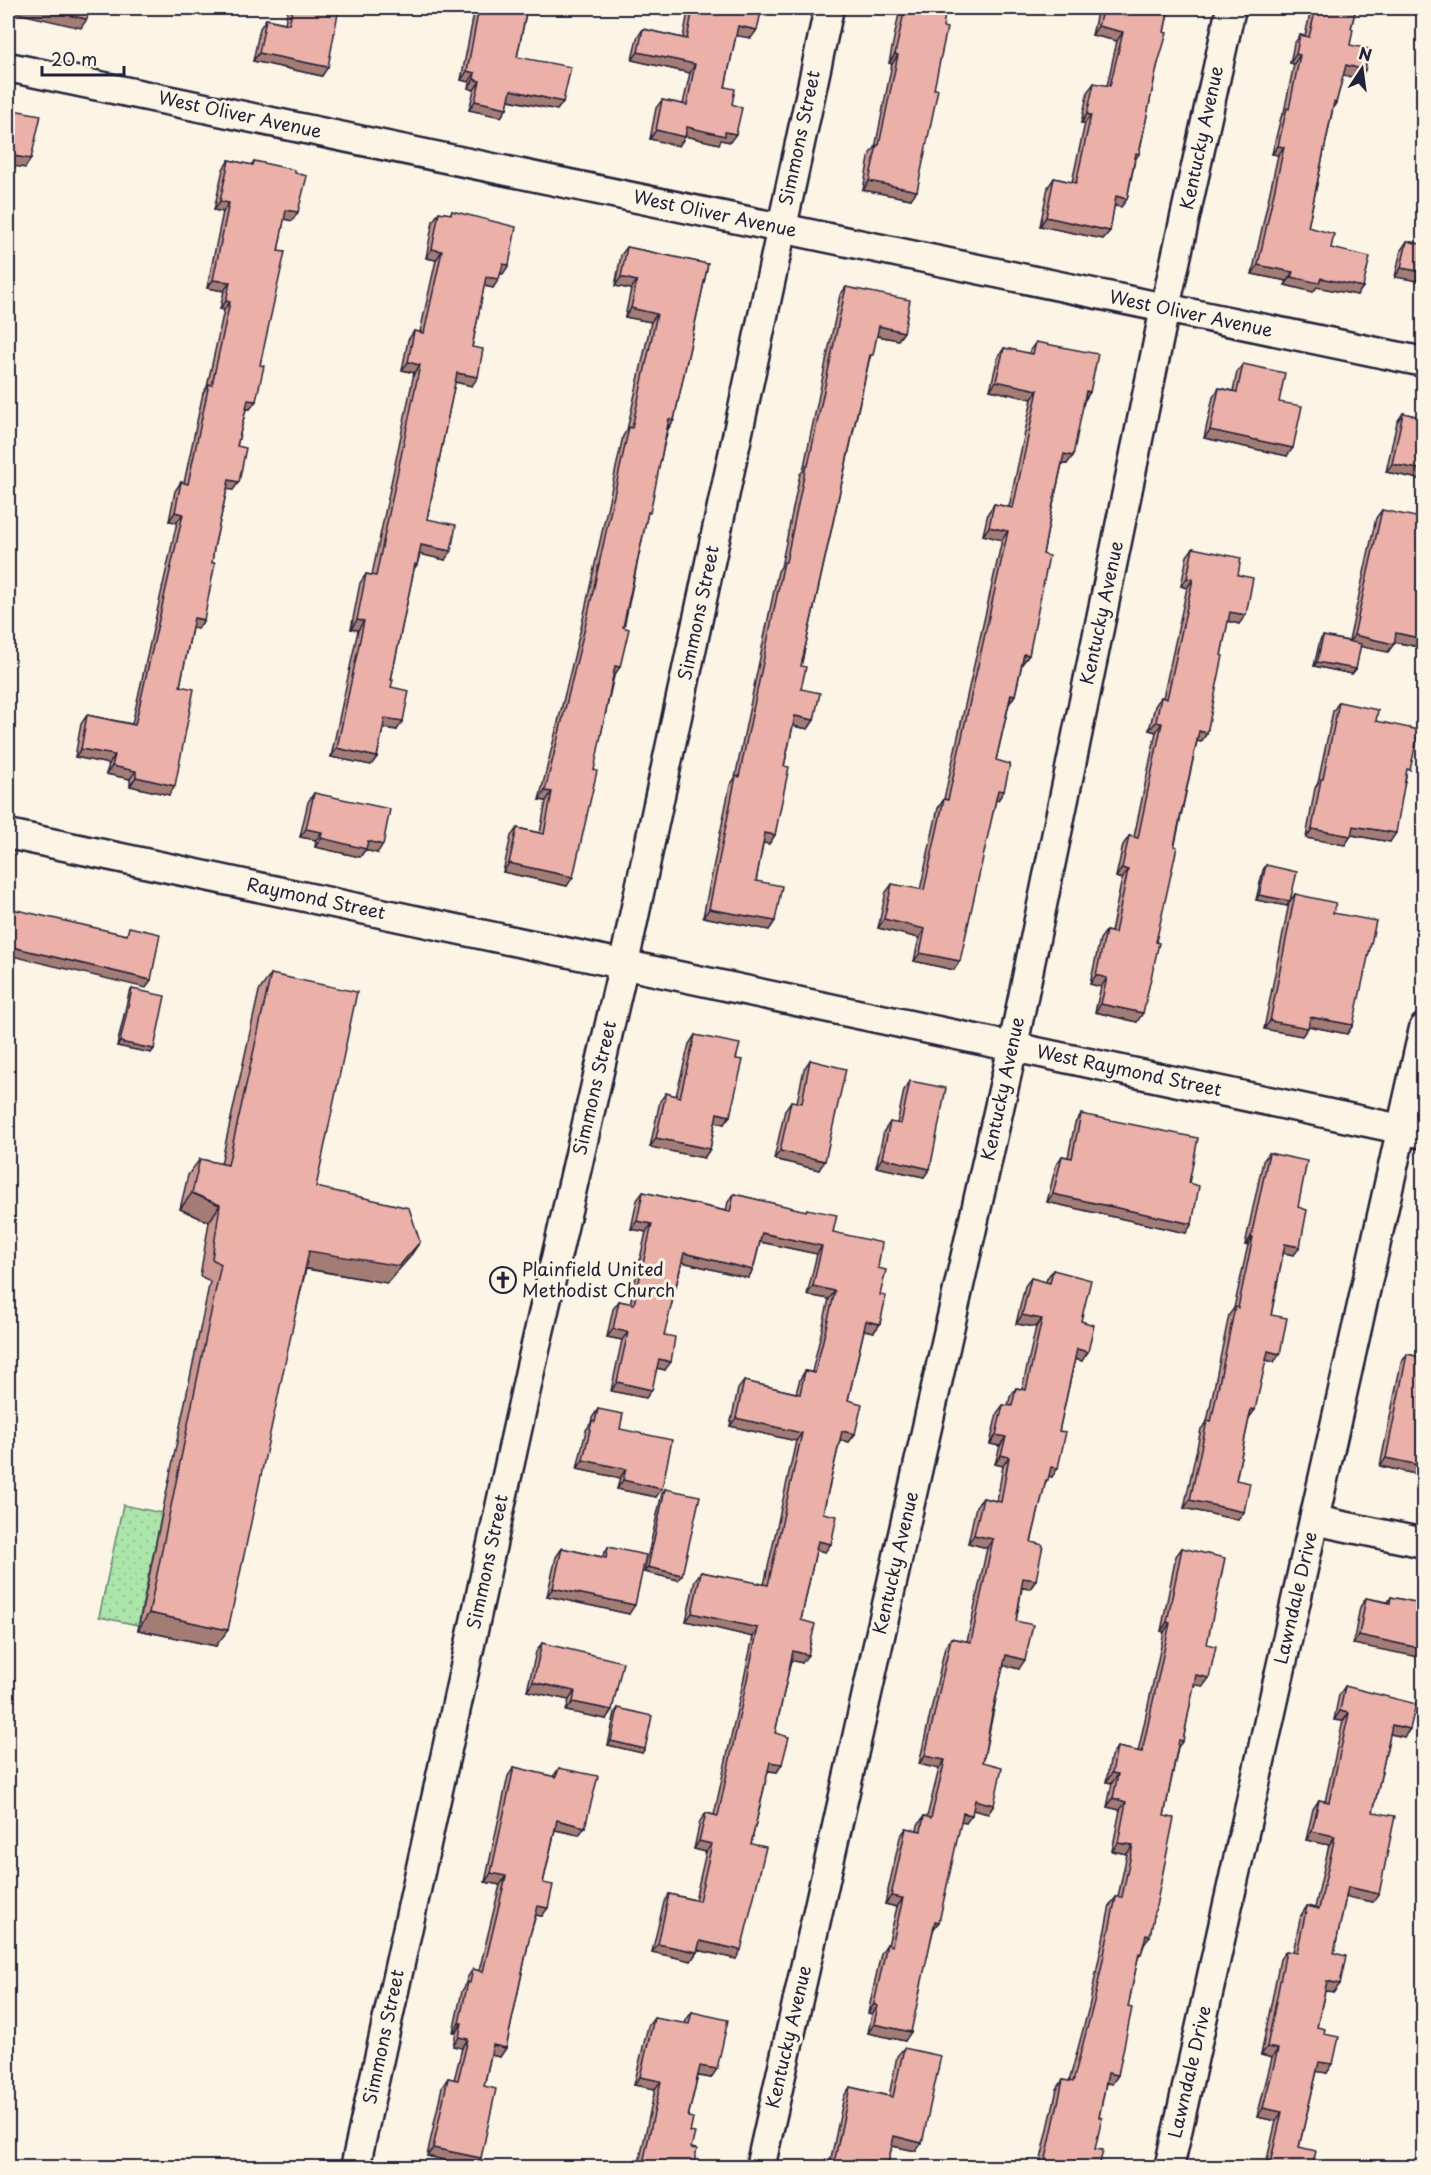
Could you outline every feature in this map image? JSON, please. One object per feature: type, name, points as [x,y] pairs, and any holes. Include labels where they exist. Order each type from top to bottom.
[{"type":"street","name":"Simmons Street","points":[[355,2168],[530,1371],[624,963],[829,8]]},
{"type":"street","name":"Kentucky Avenue","points":[[760,2168],[1013,1046],[1165,308],[1231,8]]},
{"type":"street","name":"West Oliver Avenue","points":[[8,67],[1424,362]]},
{"type":"street","name":"Raymond Street","points":[[8,834],[624,963]]},
{"type":"street","name":"West Raymond Street","points":[[624,963],[1412,1132]]},
{"type":"street","name":"Lawndale Drive","points":[[1169,2168],[1314,1520],[1412,1132],[1424,1029]]},
{"type":"street","points":[[1314,1520],[1424,1543]]},
{"type":"green space","points":[[123,1505],[162,1513],[138,1625],[99,1617]]},
{"type":"building","points":[[36,8],[89,8],[87,19]]},
{"type":"building","points":[[293,8],[339,8],[328,67],[259,53],[266,19],[289,24]]},
{"type":"building","points":[[479,8],[527,8],[517,57],[571,67],[563,102],[511,90],[507,108],[475,101],[480,81],[474,79],[475,73],[467,71]]},
{"type":"building","points":[[693,8],[707,11],[708,8],[762,8],[757,30],[738,26],[725,87],[735,89],[732,104],[742,108],[736,134],[725,132],[725,136],[687,127],[685,137],[656,130],[662,100],[687,105],[695,64],[638,52],[643,29],[687,39]]},
{"type":"building","points":[[905,8],[946,8],[943,27],[947,28],[934,89],[938,89],[917,191],[869,181],[898,55],[895,54]]},
{"type":"building","points":[[1103,8],[1127,10],[1128,8],[1169,8],[1164,32],[1167,33],[1157,67],[1139,154],[1136,153],[1127,199],[1116,196],[1110,231],[1046,217],[1054,178],[1076,183],[1091,115],[1087,114],[1094,83],[1110,86],[1123,32],[1098,26]]},
{"type":"building","points":[[1316,8],[1356,8],[1350,45],[1369,49],[1365,70],[1346,65],[1336,103],[1334,102],[1308,227],[1334,234],[1331,248],[1370,257],[1363,287],[1321,278],[1319,283],[1291,277],[1293,272],[1258,265],[1284,147],[1278,146],[1287,108],[1289,109],[1300,55],[1296,54],[1300,35],[1309,37]]},
{"type":"building","points":[[13,110],[41,115],[31,159],[8,155],[8,115],[12,116]]},
{"type":"building","points":[[229,160],[253,165],[254,161],[295,170],[295,173],[307,176],[298,212],[286,210],[278,251],[285,252],[260,365],[264,366],[256,401],[248,400],[237,446],[246,448],[239,482],[229,480],[214,548],[212,563],[215,563],[204,620],[194,618],[180,686],[194,689],[175,786],[136,777],[136,771],[112,766],[115,755],[81,749],[87,715],[135,725],[183,514],[175,512],[181,482],[188,484],[209,384],[212,385],[230,302],[226,301],[230,282],[213,280],[229,203],[220,201]]},
{"type":"building","points":[[452,211],[516,227],[509,265],[503,264],[499,279],[486,277],[472,347],[483,349],[478,377],[457,373],[427,519],[456,525],[451,551],[421,545],[391,680],[393,680],[391,687],[409,691],[403,721],[385,718],[377,757],[337,748],[364,621],[357,620],[366,574],[376,576],[420,365],[408,362],[414,331],[424,333],[442,251],[432,249],[439,212],[451,214]]},
{"type":"building","points":[[1407,241],[1424,245],[1424,272],[1401,268]]},
{"type":"building","points":[[627,247],[708,264],[674,420],[669,419],[650,513],[648,512],[623,627],[629,629],[620,667],[615,666],[594,770],[597,771],[573,877],[509,863],[517,828],[544,834],[552,792],[545,791],[657,314],[631,308],[637,281],[621,277]]},
{"type":"building","points":[[846,287],[910,300],[904,332],[879,326],[873,355],[870,355],[801,666],[806,667],[801,689],[820,693],[814,720],[795,716],[784,766],[789,767],[775,835],[765,833],[756,881],[782,886],[775,921],[709,909],[736,776],[739,777],[784,562],[786,562],[806,466],[808,466]]},
{"type":"building","points":[[1036,342],[1098,354],[1090,392],[1086,391],[1073,456],[1064,454],[1043,554],[1049,556],[1029,655],[1024,654],[1015,695],[1011,694],[996,760],[1010,764],[1004,791],[998,790],[960,961],[920,953],[925,929],[884,919],[892,884],[924,890],[944,799],[948,800],[1008,531],[989,527],[994,504],[1013,508],[1038,390],[996,381],[1004,348],[1033,354]]},
{"type":"building","points":[[1243,364],[1285,373],[1279,402],[1302,406],[1293,448],[1210,430],[1219,388],[1237,392]]},
{"type":"building","points":[[1403,413],[1424,418],[1424,470],[1392,464]]},
{"type":"building","points":[[1382,510],[1421,518],[1418,528],[1424,530],[1424,639],[1396,633],[1394,644],[1354,635]]},
{"type":"building","points":[[1193,548],[1241,558],[1238,575],[1253,578],[1246,615],[1230,612],[1207,733],[1199,731],[1174,846],[1177,847],[1143,1013],[1101,1004],[1107,978],[1096,975],[1106,931],[1115,933],[1128,870],[1122,868],[1129,836],[1138,838],[1162,723],[1156,722],[1161,697],[1167,699],[1193,579],[1187,578]]},
{"type":"building","points":[[1323,636],[1361,644],[1356,669],[1317,662]]},
{"type":"building","points":[[1339,702],[1378,710],[1376,721],[1419,730],[1410,770],[1407,769],[1396,833],[1353,826],[1351,836],[1312,829]]},
{"type":"building","points":[[314,793],[390,809],[383,845],[368,841],[366,849],[321,838],[322,832],[306,829]]},
{"type":"building","points":[[1266,865],[1297,872],[1290,901],[1259,895]]},
{"type":"building","points":[[1295,894],[1336,903],[1333,913],[1376,921],[1353,1025],[1310,1017],[1308,1028],[1270,1021]]},
{"type":"building","points":[[8,908],[127,935],[129,927],[160,934],[151,980],[8,946]]},
{"type":"building","points":[[271,974],[357,992],[316,1187],[409,1208],[420,1242],[399,1266],[309,1251],[228,1630],[149,1613],[221,1264],[212,1259],[220,1205],[192,1193],[200,1159],[228,1165]]},
{"type":"building","points":[[132,989],[165,996],[154,1049],[120,1042]]},
{"type":"building","points":[[695,1035],[740,1044],[736,1059],[743,1060],[730,1116],[717,1113],[710,1149],[656,1138],[666,1093],[680,1097]]},
{"type":"building","points":[[810,1060],[846,1069],[825,1161],[780,1151],[791,1101],[802,1103]]},
{"type":"building","points":[[910,1081],[946,1088],[930,1169],[882,1158],[890,1122],[901,1124]]},
{"type":"building","points":[[1081,1114],[1198,1138],[1189,1183],[1199,1186],[1192,1224],[1053,1194],[1062,1156],[1072,1158]]},
{"type":"building","points":[[1269,1153],[1307,1161],[1298,1207],[1307,1210],[1300,1247],[1285,1244],[1271,1315],[1287,1318],[1280,1354],[1268,1351],[1255,1410],[1251,1409],[1236,1480],[1250,1483],[1244,1512],[1190,1500],[1207,1421],[1211,1422],[1235,1307],[1238,1308]]},
{"type":"building","points":[[643,1192],[730,1212],[734,1194],[806,1211],[807,1209],[837,1215],[833,1232],[882,1243],[878,1268],[886,1270],[880,1295],[886,1296],[880,1324],[866,1321],[848,1400],[862,1404],[855,1434],[842,1431],[823,1513],[837,1516],[831,1544],[818,1541],[801,1620],[815,1624],[808,1655],[793,1651],[775,1733],[789,1737],[782,1764],[770,1762],[751,1844],[766,1847],[741,1950],[700,1941],[697,1952],[658,1944],[669,1894],[699,1901],[712,1844],[699,1841],[706,1813],[718,1816],[758,1628],[692,1613],[701,1572],[768,1585],[802,1433],[736,1418],[744,1381],[800,1394],[805,1371],[815,1373],[835,1291],[813,1286],[822,1246],[762,1233],[753,1270],[684,1253],[664,1335],[675,1337],[671,1362],[659,1359],[652,1390],[617,1382],[628,1332],[613,1329],[619,1301],[634,1304],[652,1224],[637,1221]]},
{"type":"building","points":[[1053,1270],[1091,1280],[1081,1321],[1094,1325],[1088,1352],[1077,1349],[1059,1431],[1066,1432],[1058,1468],[1051,1467],[1048,1480],[1046,1480],[1031,1542],[1043,1545],[1036,1580],[1023,1578],[1016,1621],[1033,1625],[1025,1660],[1006,1655],[992,1714],[983,1762],[1002,1767],[994,1805],[975,1800],[972,1815],[963,1813],[939,1922],[935,1921],[911,2032],[874,2024],[878,2006],[874,2004],[887,1944],[892,1946],[903,1898],[891,1896],[906,1828],[921,1831],[924,1816],[931,1818],[945,1760],[925,1756],[951,1638],[971,1642],[993,1539],[974,1535],[983,1498],[1001,1502],[1009,1457],[1001,1455],[1006,1437],[996,1435],[1003,1405],[1012,1406],[1016,1388],[1026,1390],[1042,1319],[1022,1315],[1031,1278],[1050,1283]]},
{"type":"building","points":[[1407,1354],[1424,1358],[1424,1466],[1386,1458]]},
{"type":"building","points":[[598,1409],[623,1414],[620,1429],[672,1440],[662,1489],[623,1480],[626,1469],[583,1460],[592,1421],[595,1422]]},
{"type":"building","points":[[665,1489],[700,1496],[682,1575],[648,1567]]},
{"type":"building","points":[[608,1547],[646,1555],[635,1605],[553,1588],[562,1548],[606,1558]]},
{"type":"building","points":[[1182,1548],[1225,1558],[1207,1644],[1216,1646],[1209,1678],[1196,1675],[1183,1741],[1179,1740],[1164,1816],[1174,1818],[1150,1936],[1146,1935],[1141,1954],[1139,1953],[1128,2007],[1132,2008],[1118,2075],[1108,2073],[1095,2149],[1103,2150],[1099,2168],[1044,2168],[1063,2080],[1073,2082],[1095,1998],[1116,1897],[1122,1897],[1133,1845],[1118,1843],[1126,1802],[1113,1798],[1118,1774],[1112,1773],[1117,1747],[1142,1752],[1170,1623],[1167,1622]]},
{"type":"building","points":[[1391,1597],[1424,1604],[1424,1649],[1359,1635],[1366,1598],[1390,1603]]},
{"type":"building","points":[[542,1643],[623,1662],[612,1710],[573,1702],[575,1691],[533,1682]]},
{"type":"building","points":[[1345,1686],[1416,1704],[1410,1729],[1392,1725],[1373,1812],[1395,1816],[1379,1894],[1348,1887],[1334,1953],[1346,1956],[1340,1984],[1327,1981],[1317,2027],[1325,2029],[1324,2034],[1339,2037],[1333,2064],[1319,2062],[1299,2147],[1316,2151],[1312,2168],[1269,2168],[1282,2112],[1263,2108],[1278,2049],[1267,2047],[1286,1951],[1297,1953],[1307,1906],[1319,1909],[1335,1836],[1312,1831],[1319,1800],[1329,1802],[1349,1713],[1340,1711]]},
{"type":"building","points":[[618,1708],[652,1716],[645,1749],[611,1741]]},
{"type":"building","points":[[514,1767],[556,1777],[559,1768],[598,1776],[585,1827],[557,1820],[543,1883],[553,1885],[548,1908],[538,1906],[506,2048],[493,2045],[484,2086],[496,2089],[481,2158],[433,2148],[448,2078],[458,2080],[468,2039],[459,2037],[462,2023],[459,2023],[468,1982],[470,1983],[473,1969],[483,1972],[506,1876],[491,1873]]},
{"type":"building","points":[[692,2012],[728,2020],[717,2069],[700,2066],[688,2117],[693,2118],[690,2132],[695,2133],[691,2148],[697,2149],[693,2168],[642,2168],[661,2081],[640,2077],[654,2018],[689,2024]]},
{"type":"building","points":[[904,2048],[941,2056],[922,2143],[894,2136],[887,2168],[833,2168],[850,2087],[893,2097]]},
{"type":"place","name":"Plainfield United Methodist Church","points":[[503,1280]]}]
